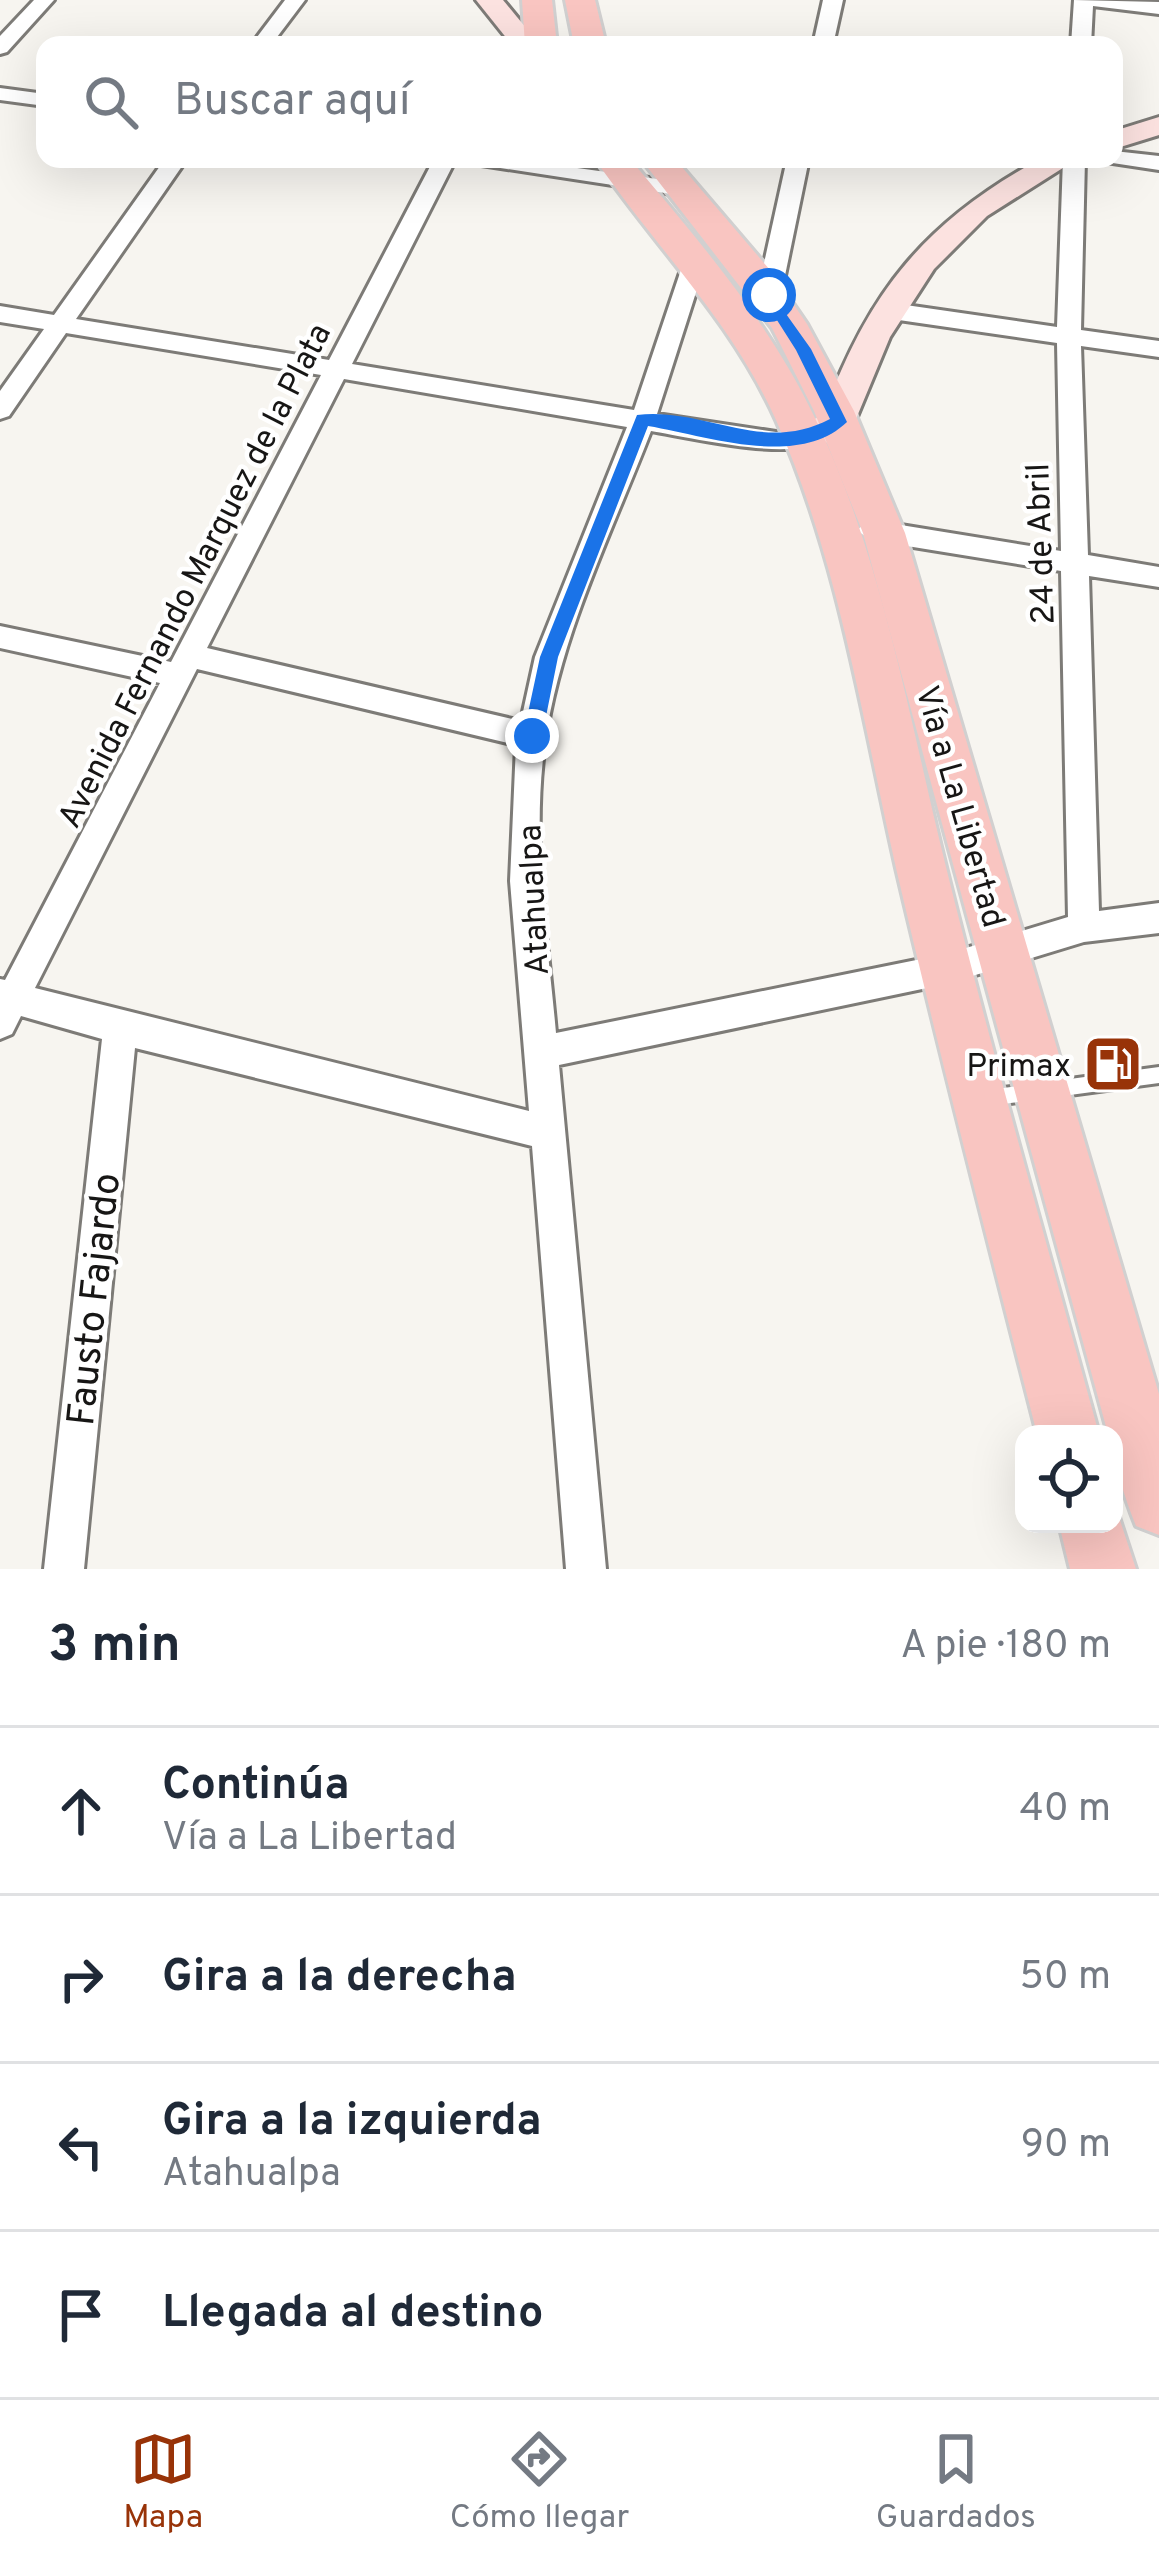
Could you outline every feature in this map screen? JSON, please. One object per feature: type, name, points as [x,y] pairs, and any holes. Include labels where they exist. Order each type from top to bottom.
[{"type":"main road","points":[[580,0],[588,36]]},
{"type":"main road","name":"Vía a La Libertad","points":[[645,172],[696,258],[767,363],[822,431],[884,532],[1159,1503]]},
{"type":"main road","name":"Vía a La Libertad","points":[[645,172],[769,295],[803,349],[822,431],[834,524],[1065,1425]]},
{"type":"main road","points":[[1093,1533],[1103,1569]]},
{"type":"street","points":[[0,48],[44,0]]},
{"type":"street","points":[[268,36],[295,0]]},
{"type":"street","points":[[489,0],[524,25]]},
{"type":"street","points":[[825,36],[833,0]]},
{"type":"street","points":[[1082,36],[1087,0],[1159,8]]},
{"type":"street","points":[[0,94],[36,99]]},
{"type":"street","points":[[1123,137],[1159,126]]},
{"type":"street","points":[[1123,158],[1159,163]]},
{"type":"street","points":[[0,410],[170,168]]},
{"type":"street","name":"Avenida Fernando Marquez de la Plata","points":[[4,1005],[186,666],[442,168]]},
{"type":"street","points":[[589,168],[645,172]]},
{"type":"street","points":[[769,295],[796,168]]},
{"type":"street","points":[[0,314],[776,441],[822,431],[885,310],[966,218],[1047,168]]},
{"type":"street","name":"24 de Abril","points":[[1074,168],[1069,337],[1084,928]]},
{"type":"street","name":"Atahualpa","points":[[586,1569],[526,881],[532,736],[549,657],[643,419],[696,258]]},
{"type":"street","points":[[885,310],[1159,349]]},
{"type":"street","points":[[834,524],[1159,577]]},
{"type":"street","points":[[0,637],[186,666],[532,736]]},
{"type":"street","points":[[542,1052],[946,969],[1084,928],[1159,918]]},
{"type":"street","points":[[4,1005],[121,1028],[549,1133]]},
{"type":"street","name":"Fausto Fajardo","points":[[64,1569],[121,1028]]},
{"type":"lane","points":[[980,1099],[1159,1075]]},
{"type":"place","name":"Primax","points":[[1113,1064]]},
{"type":"route","points":[[532,736],[549,657],[643,419],[776,441],[805,440],[839,422],[803,349],[769,295]]}]
